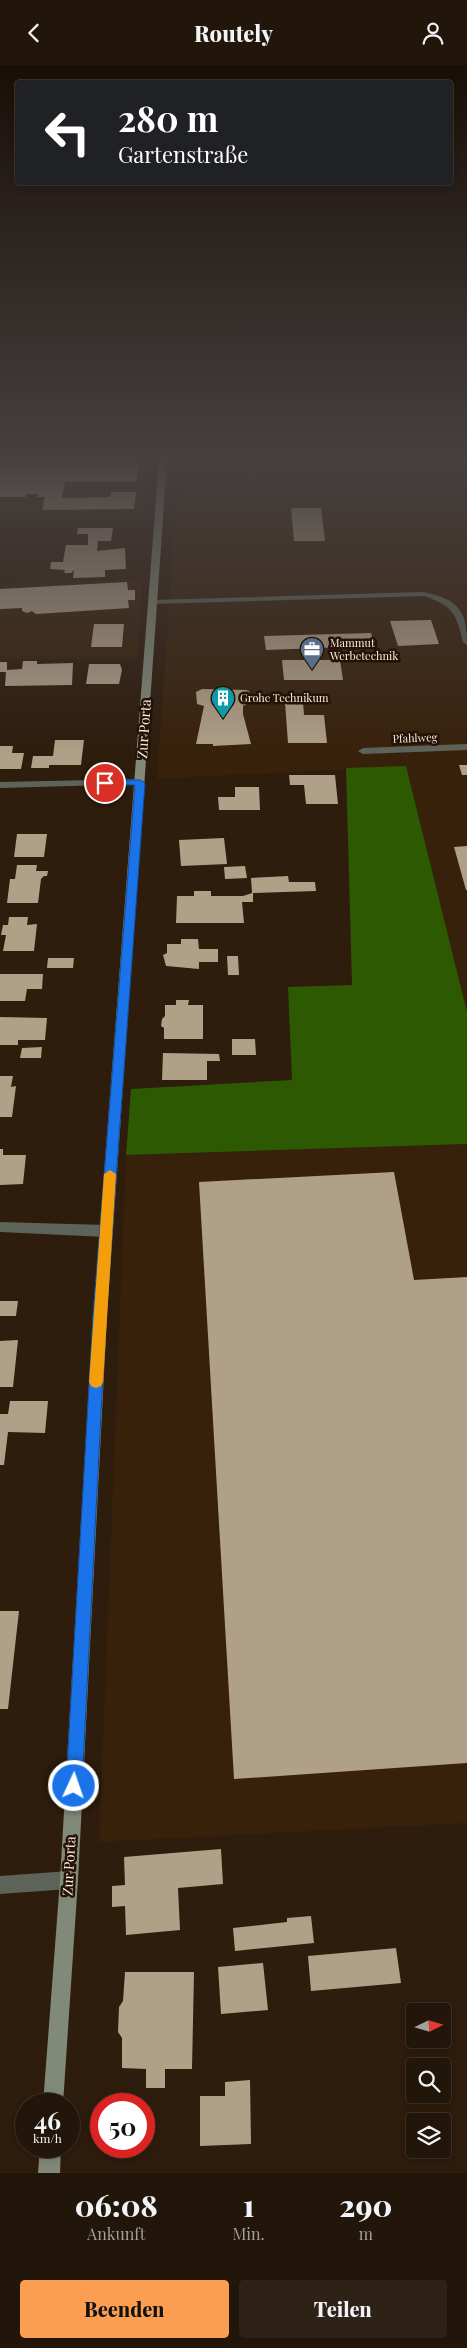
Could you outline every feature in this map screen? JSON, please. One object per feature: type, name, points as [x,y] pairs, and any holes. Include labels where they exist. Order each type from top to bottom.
[{"type":"main road","name":"Zur Porta","points":[[55,2093],[69,1880],[100,1315],[156,559]]},
{"type":"main road","points":[[49,2173],[50,2158]]},
{"type":"street","points":[[152,602],[424,594],[446,600],[460,612],[467,642]]},
{"type":"street","name":"Pfahlweg","points":[[363,751],[467,747]]},
{"type":"street","points":[[0,785],[140,783]]},
{"type":"street","points":[[0,1227],[106,1231]]},
{"type":"street","points":[[0,1885],[69,1880]]},
{"type":"shaded area","points":[[172,559],[467,559],[467,1012],[406,766],[157,779]]},
{"type":"shaded area","points":[[143,579],[137,658],[0,660],[0,584]]},
{"type":"shaded area","points":[[467,1144],[467,1823],[99,1842],[126,1155]]},
{"type":"green space","points":[[406,766],[467,1012],[467,1144],[126,1155],[131,1089],[292,1080],[288,987],[352,985],[346,768]]},
{"type":"building","points":[[63,559],[126,559],[126,569],[105,570],[105,577],[73,578],[74,570],[71,573],[64,573],[65,570],[50,569],[51,562],[63,562]]},
{"type":"building","points":[[127,582],[128,590],[135,590],[135,600],[128,600],[129,608],[36,614],[32,611],[27,613],[22,611],[22,608],[0,609],[0,589]]},
{"type":"building","points":[[431,620],[439,644],[398,646],[390,621]]},
{"type":"building","points":[[94,624],[124,624],[122,647],[91,647]]},
{"type":"building","points":[[371,633],[374,646],[266,650],[264,636]]},
{"type":"building","name":"Mammut Werbetechnik","points":[[282,660],[340,660],[343,680],[284,680]]},
{"type":"building","points":[[23,661],[37,661],[37,664],[73,663],[72,685],[5,686],[6,672],[0,672],[0,662],[7,662],[7,670],[22,669]]},
{"type":"building","points":[[89,664],[120,664],[122,670],[119,684],[86,684]]},
{"type":"building","name":"Grohe Technikum","points":[[202,689],[249,691],[250,703],[243,706],[243,714],[251,744],[213,746],[213,744],[196,744],[204,706],[197,704],[196,692]]},
{"type":"building","points":[[285,702],[303,702],[304,715],[324,715],[327,743],[288,743]]},
{"type":"building","points":[[55,740],[84,740],[81,765],[49,765],[49,768],[31,768],[33,756],[53,756]]},
{"type":"building","points":[[0,746],[13,746],[12,753],[24,753],[21,769],[0,769]]},
{"type":"building","points":[[459,765],[467,765],[467,775],[462,775]]},
{"type":"building","points":[[289,775],[335,775],[338,804],[306,804],[304,785],[290,785]]},
{"type":"building","points":[[235,787],[259,787],[260,810],[219,810],[218,797],[235,797]]},
{"type":"building","points":[[17,834],[47,834],[44,857],[14,857]]},
{"type":"building","points":[[224,838],[227,864],[181,866],[179,840]]},
{"type":"building","points":[[467,846],[467,890],[466,890],[454,847]]},
{"type":"building","points":[[17,865],[37,865],[36,871],[48,871],[47,876],[41,879],[38,903],[7,903],[10,879],[15,879]]},
{"type":"building","points":[[245,866],[247,878],[225,879],[224,867]]},
{"type":"building","points":[[288,876],[289,882],[315,882],[316,891],[253,893],[253,902],[242,902],[244,923],[176,923],[177,896],[194,896],[194,891],[211,891],[211,896],[243,896],[252,893],[251,878]]},
{"type":"building","points":[[9,917],[28,917],[27,925],[37,924],[34,951],[3,951],[6,935],[1,935],[3,925],[8,925]]},
{"type":"building","points":[[181,939],[198,939],[199,949],[218,949],[218,962],[199,962],[199,969],[166,966],[163,955],[167,953],[167,944],[181,944]]},
{"type":"building","points":[[227,956],[238,956],[239,975],[228,975]]},
{"type":"building","points":[[48,958],[74,958],[73,968],[47,968]]},
{"type":"building","points":[[0,974],[43,974],[42,989],[27,989],[25,1001],[0,1001]]},
{"type":"building","points":[[176,1000],[189,1000],[188,1005],[203,1005],[203,1039],[164,1039],[164,1028],[161,1026],[162,1019],[165,1016],[165,1005],[176,1005]]},
{"type":"building","points":[[0,1017],[47,1018],[45,1040],[18,1040],[18,1045],[0,1045]]},
{"type":"building","points":[[232,1039],[255,1039],[256,1055],[232,1055]]},
{"type":"building","points":[[42,1047],[41,1058],[20,1058],[22,1048]]},
{"type":"building","points":[[163,1053],[219,1054],[220,1061],[207,1061],[207,1080],[162,1080]]},
{"type":"building","points":[[0,1076],[13,1076],[11,1087],[16,1086],[12,1117],[0,1117]]},
{"type":"building","points":[[0,1149],[3,1149],[3,1155],[26,1155],[23,1184],[0,1185]]},
{"type":"building","points":[[394,1172],[414,1280],[467,1277],[467,1763],[234,1779],[199,1182]]},
{"type":"building","points":[[0,1301],[18,1301],[16,1316],[0,1316]]},
{"type":"building","points":[[18,1340],[13,1387],[0,1387],[0,1341]]},
{"type":"building","points":[[10,1401],[48,1401],[45,1433],[8,1432],[4,1465],[0,1465],[0,1414],[8,1414]]},
{"type":"building","points":[[0,1611],[19,1611],[8,1709],[0,1709]]},
{"type":"building","points":[[221,1849],[223,1884],[178,1888],[180,1930],[126,1935],[125,1906],[112,1907],[112,1886],[125,1885],[124,1857]]},
{"type":"building","points":[[311,1916],[314,1943],[235,1951],[233,1928],[287,1922],[287,1918]]},
{"type":"building","points":[[396,1948],[401,1983],[311,1991],[308,1956]]},
{"type":"building","points":[[263,1963],[268,2010],[221,2014],[218,1967]]},
{"type":"building","points":[[125,1972],[194,1972],[192,2069],[165,2069],[165,2088],[146,2088],[146,2069],[122,2068],[122,2038],[118,2032],[119,2007],[123,2001]]},
{"type":"building","points":[[250,2080],[251,2144],[200,2146],[200,2096],[225,2096],[225,2082]]},
{"type":"slow traffic","points":[[96,1382],[110,1174]]},
{"type":"place","name":"Mammut Werbetechnik","points":[[312,670]]},
{"type":"place","name":"Grohe Technikum","points":[[223,719]]},
{"type":"route","points":[[74,1786],[100,1315],[140,783],[105,783]]}]
